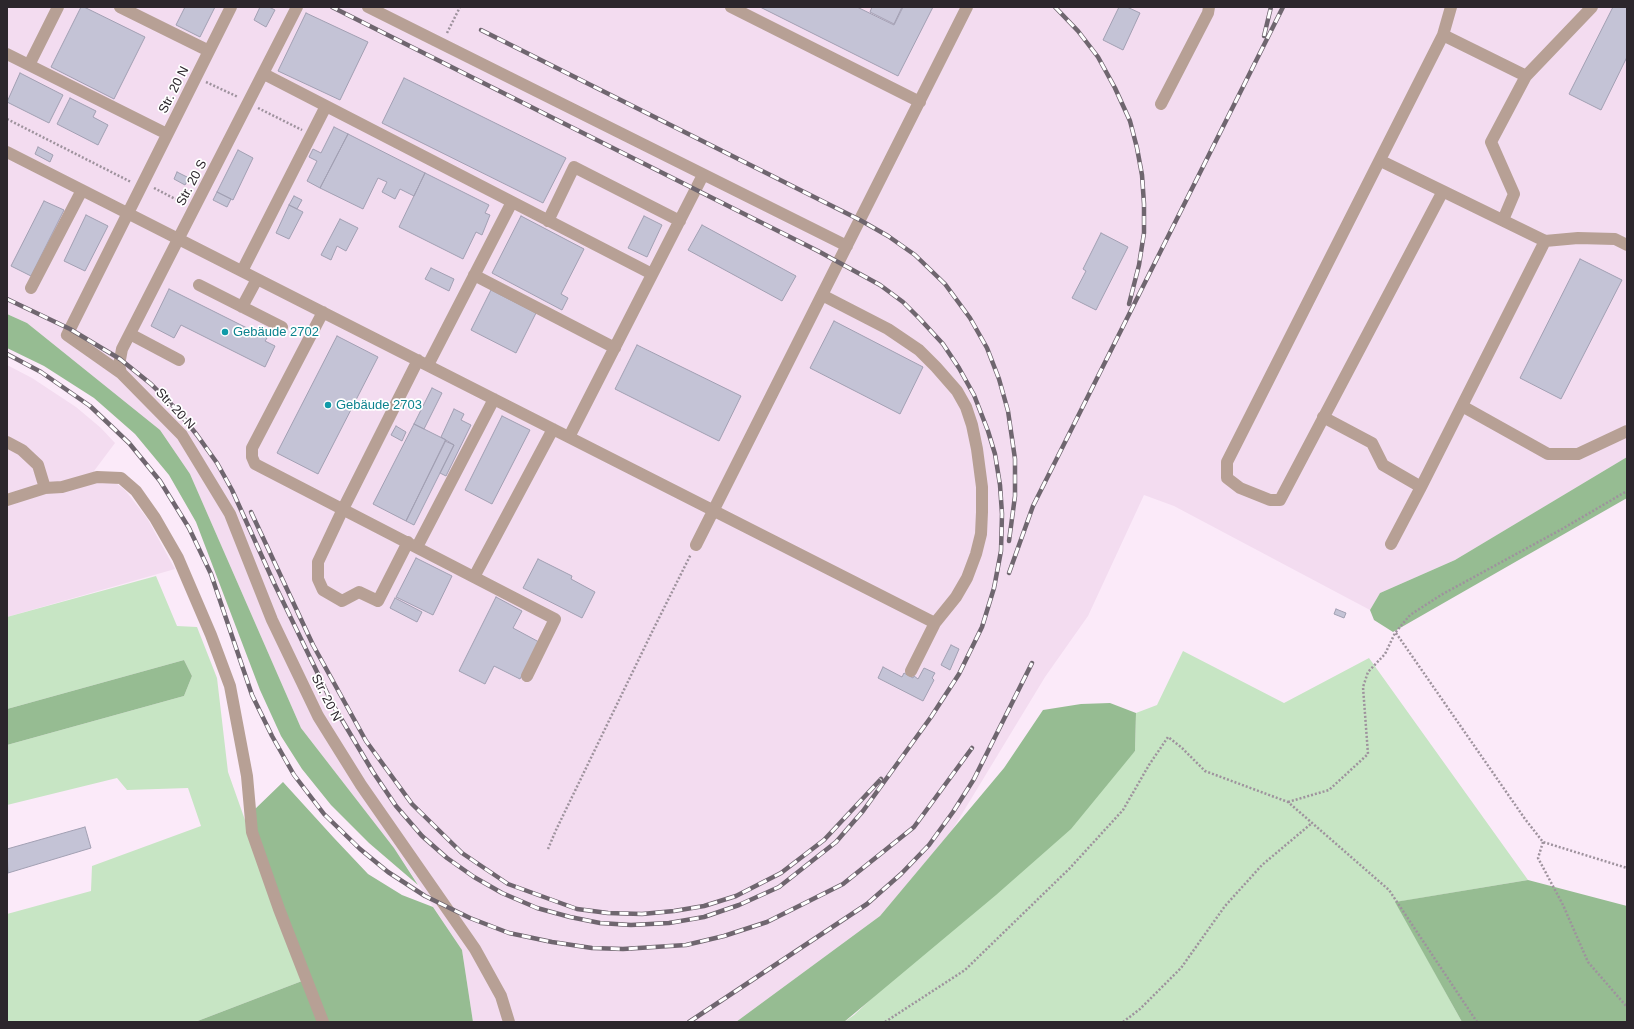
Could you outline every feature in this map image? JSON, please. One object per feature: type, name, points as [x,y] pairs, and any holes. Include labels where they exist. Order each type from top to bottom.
[{"type":"lane","points":[[29,65],[58,7]]},
{"type":"lane","points":[[120,7],[209,52]]},
{"type":"lane","name":"Str. 20 N","points":[[231,7],[67,335],[121,373],[182,435],[230,514],[272,620],[318,716],[361,785],[475,949],[501,996],[509,1022]]},
{"type":"lane","name":"Str. 20 S","points":[[121,373],[119,365],[122,349],[297,7]]},
{"type":"lane","points":[[368,7],[847,246]]},
{"type":"lane","points":[[732,7],[920,102]]},
{"type":"lane","points":[[696,545],[967,7]]},
{"type":"lane","points":[[1161,104],[1208,13],[1209,7]]},
{"type":"lane","points":[[1443,191],[1280,500],[1270,500],[1240,488],[1227,478],[1227,462],[1443,35],[1451,7]]},
{"type":"lane","points":[[1503,220],[1514,194],[1491,142],[1526,76],[1592,7]]},
{"type":"lane","points":[[1443,35],[1526,76]]},
{"type":"lane","points":[[7,54],[167,134]]},
{"type":"lane","points":[[264,74],[652,274]]},
{"type":"lane","points":[[242,271],[326,106]]},
{"type":"lane","points":[[7,152],[935,623]]},
{"type":"lane","points":[[1381,160],[1545,241],[1578,238],[1616,239],[1627,246]]},
{"type":"lane","points":[[548,221],[574,167],[680,221]]},
{"type":"lane","points":[[570,437],[703,175]]},
{"type":"lane","points":[[31,288],[82,190]]},
{"type":"lane","points":[[494,399],[413,545],[378,601],[359,592],[342,601],[323,590],[318,579],[318,562],[343,509],[423,363],[474,275],[512,202]]},
{"type":"lane","points":[[1391,544],[1545,241]]},
{"type":"lane","points":[[474,275],[615,348]]},
{"type":"lane","points":[[242,307],[257,279]]},
{"type":"lane","points":[[199,285],[282,327]]},
{"type":"lane","points":[[822,295],[888,329],[920,350],[957,391],[966,407],[972,425],[981,472],[982,512],[976,554],[967,578],[956,597],[935,623],[911,671]]},
{"type":"lane","points":[[323,312],[252,448],[252,457],[256,464],[555,619],[527,676]]},
{"type":"lane","points":[[130,334],[179,360]]},
{"type":"lane","points":[[1462,406],[1548,454],[1578,454],[1627,431]]},
{"type":"lane","points":[[1323,417],[1372,443],[1383,465],[1421,487]]},
{"type":"lane","points":[[474,577],[553,429]]},
{"type":"lane","points":[[7,442],[22,450],[38,464],[45,488]]},
{"type":"lane","points":[[7,500],[45,488],[62,486],[97,476],[121,478],[136,491],[155,518],[178,558],[211,635],[230,686],[247,776],[252,832],[282,916],[323,1022]]},
{"type":"path","points":[[442,44],[460,7]]},
{"type":"path","points":[[196,76],[311,134]]},
{"type":"path","points":[[7,120],[134,184]]},
{"type":"path","points":[[1288,802],[1329,790],[1368,754],[1363,688],[1368,672],[1385,654],[1395,633],[1410,615],[1441,595],[1627,492]]},
{"type":"path","points":[[548,849],[652,632],[696,545]]},
{"type":"path","points":[[1395,633],[1466,736],[1543,842],[1627,868]]},
{"type":"path","points":[[885,1022],[965,970],[1070,868],[1123,810],[1149,764],[1168,737],[1181,747],[1205,771],[1288,802],[1389,890],[1477,1022]]},
{"type":"path","points":[[1123,1022],[1140,1009],[1181,968],[1225,906],[1262,865],[1312,823]]},
{"type":"path","points":[[1543,842],[1538,858],[1563,905],[1588,962],[1627,1007]]},
{"type":"shaded area","points":[[7,7],[1627,7],[1627,457],[1455,560],[1380,593],[1370,610],[1174,506],[1144,495],[1088,616],[1045,677],[951,832],[880,916],[736,1022],[473,1022],[462,950],[394,848],[301,728],[190,474],[27,323],[7,314]]},
{"type":"shaded area","points":[[7,365],[32,378],[76,407],[101,428],[115,443],[94,471],[97,477],[116,483],[125,490],[147,518],[175,569],[7,617]]},
{"type":"green space","points":[[7,314],[27,323],[160,430],[190,474],[301,728],[394,848],[418,885],[369,843],[331,805],[302,769],[281,736],[260,690],[196,522],[169,475],[135,434],[94,398],[44,366],[7,348]]},
{"type":"green space","points":[[1627,457],[1627,498],[1393,632],[1374,620],[1370,610],[1380,593],[1455,560]]},
{"type":"green space","points":[[156,576],[177,626],[197,627],[217,678],[228,772],[302,981],[195,1022],[7,1022],[7,914],[91,891],[92,866],[201,826],[188,788],[127,790],[117,778],[7,805],[7,745],[184,696],[192,676],[184,660],[7,709],[7,617]]},
{"type":"green space","points":[[1183,651],[1284,703],[1369,658],[1528,880],[1396,902],[1462,1022],[844,1022],[854,1015],[1135,751],[1136,713],[1157,705]]},
{"type":"green space","points":[[184,660],[192,676],[184,696],[7,745],[7,709]]},
{"type":"green space","points":[[1110,703],[1136,713],[1135,751],[1071,829],[996,895],[844,1022],[736,1022],[880,916],[1004,768],[1043,710],[1081,704]]},
{"type":"green space","points":[[283,782],[368,874],[402,895],[433,907],[462,950],[473,1022],[327,1022],[259,844],[253,811]]},
{"type":"green space","points":[[1528,880],[1627,906],[1627,1022],[1462,1022],[1395,902]]},
{"type":"green space","points":[[302,981],[319,1022],[195,1022]]},
{"type":"building","points":[[81,7],[84,7],[145,37],[114,99],[51,67]]},
{"type":"building","points":[[185,7],[215,7],[200,37],[176,25]]},
{"type":"building","points":[[260,7],[269,7],[275,10],[266,27],[254,20]]},
{"type":"building","points":[[760,7],[857,7],[894,25],[903,7],[933,7],[898,76]]},
{"type":"building","points":[[872,7],[902,7],[894,24],[870,12]]},
{"type":"building","points":[[1119,7],[1127,7],[1140,13],[1123,50],[1103,40]]},
{"type":"building","points":[[1613,7],[1627,7],[1627,57],[1601,110],[1569,94]]},
{"type":"building","points":[[306,13],[368,42],[340,100],[278,71]]},
{"type":"building","points":[[20,73],[63,95],[49,123],[7,102]]},
{"type":"building","points":[[404,78],[566,158],[543,203],[382,123]]},
{"type":"building","points":[[70,98],[96,111],[93,117],[108,125],[98,145],[57,124]]},
{"type":"building","points":[[334,127],[348,134],[320,188],[307,181],[317,161],[309,157],[313,149],[321,153]]},
{"type":"building","points":[[348,134],[425,173],[414,196],[400,189],[395,199],[382,192],[387,182],[378,178],[363,209],[320,188]]},
{"type":"building","points":[[38,147],[53,155],[50,162],[35,154]]},
{"type":"building","points":[[238,150],[253,158],[233,200],[217,192]]},
{"type":"building","points":[[177,172],[189,178],[185,185],[174,179]]},
{"type":"building","points":[[425,173],[489,205],[485,213],[490,215],[482,235],[476,232],[463,259],[399,227]]},
{"type":"building","points":[[217,192],[231,199],[227,207],[213,200]]},
{"type":"building","points":[[294,196],[302,200],[297,209],[289,205]]},
{"type":"building","points":[[44,201],[64,210],[31,276],[11,266]]},
{"type":"building","points":[[289,205],[303,212],[289,239],[276,233]]},
{"type":"building","points":[[86,215],[108,226],[85,271],[64,261]]},
{"type":"building","points":[[521,216],[584,249],[561,294],[568,298],[562,310],[492,273]]},
{"type":"building","points":[[644,216],[662,225],[647,257],[628,248]]},
{"type":"building","points":[[340,219],[358,228],[346,251],[337,246],[331,260],[321,255]]},
{"type":"building","points":[[702,225],[796,276],[782,301],[688,250]]},
{"type":"building","points":[[1101,233],[1128,247],[1096,310],[1072,298],[1086,271],[1083,269]]},
{"type":"building","points":[[1580,259],[1622,280],[1561,399],[1520,378]]},
{"type":"building","points":[[431,268],[454,279],[449,291],[425,279]]},
{"type":"building","name":"Gebäude 2702","points":[[169,289],[267,338],[265,341],[275,346],[265,367],[181,325],[174,338],[151,326]]},
{"type":"building","points":[[491,290],[536,313],[516,353],[471,330]]},
{"type":"building","points":[[834,321],[923,367],[900,414],[810,368]]},
{"type":"building","name":"Gebäude 2703","points":[[337,336],[378,357],[318,474],[277,453]]},
{"type":"building","points":[[637,345],[741,396],[719,441],[615,389]]},
{"type":"building","points":[[432,388],[442,393],[424,429],[414,424]]},
{"type":"building","points":[[454,409],[464,414],[461,420],[471,425],[446,476],[440,473],[454,445],[441,437]]},
{"type":"building","points":[[502,416],[530,430],[492,504],[465,490]]},
{"type":"building","points":[[414,424],[446,440],[406,521],[373,504]]},
{"type":"building","points":[[396,426],[406,432],[402,441],[391,435]]},
{"type":"building","points":[[445,441],[454,445],[414,525],[406,521]]},
{"type":"building","points":[[416,558],[452,576],[433,615],[396,597]]},
{"type":"building","points":[[538,559],[572,576],[571,579],[595,592],[582,618],[523,588]]},
{"type":"building","points":[[496,597],[522,611],[513,628],[539,642],[520,679],[494,666],[485,684],[459,671]]},
{"type":"building","points":[[395,598],[422,612],[417,622],[390,608]]},
{"type":"building","points":[[1336,609],[1346,613],[1344,618],[1334,614]]},
{"type":"building","points":[[951,645],[959,649],[950,670],[941,665]]},
{"type":"building","points":[[883,667],[902,677],[904,673],[918,679],[924,668],[935,673],[932,678],[934,680],[923,701],[878,678]]},
{"type":"building","points":[[85,827],[91,848],[8,873],[7,849]]},
{"type":"railway","points":[[7,299],[70,329],[120,359],[151,384],[177,410],[217,463],[232,490],[274,583],[333,705],[373,772],[396,806],[422,836],[447,858],[474,877],[502,893],[537,908],[570,917],[600,923],[631,925],[669,923],[704,917],[739,905],[779,887],[836,842],[863,811],[931,717],[959,674],[982,627],[994,588],[1001,551],[1002,514],[1000,485],[995,454],[988,431],[974,395],[959,368],[943,344],[920,319],[903,302],[880,285],[818,251],[332,7]]},
{"type":"railway","points":[[1055,7],[1078,31],[1098,57],[1115,88],[1130,121],[1137,148],[1142,175],[1144,233],[1139,265],[1129,304]]},
{"type":"railway","points":[[1264,36],[1271,7]]},
{"type":"railway","points":[[1009,573],[1033,506],[1283,7]]},
{"type":"railway","points":[[481,30],[860,220],[888,236],[915,255],[945,284],[970,318],[987,348],[999,379],[1008,411],[1015,459],[1015,496],[1009,541]]},
{"type":"railway","points":[[7,354],[41,372],[90,406],[129,443],[160,481],[189,528],[211,574],[252,695],[272,736],[294,775],[324,814],[360,849],[388,872],[425,896],[470,918],[509,933],[552,942],[592,948],[623,949],[686,945],[724,936],[767,922],[843,884],[914,827],[972,748]]},
{"type":"railway","points":[[251,512],[313,645],[366,741],[412,804],[462,853],[508,884],[577,909],[608,913],[642,914],[704,906],[736,896],[781,873],[824,840],[881,779]]},
{"type":"railway","points":[[689,1022],[867,904],[901,874],[929,845],[953,812],[974,779],[1032,663]]},
{"type":"place","name":"Gebäude 2702","points":[[225,332]]},
{"type":"place","name":"Gebäude 2703","points":[[328,405]]}]
